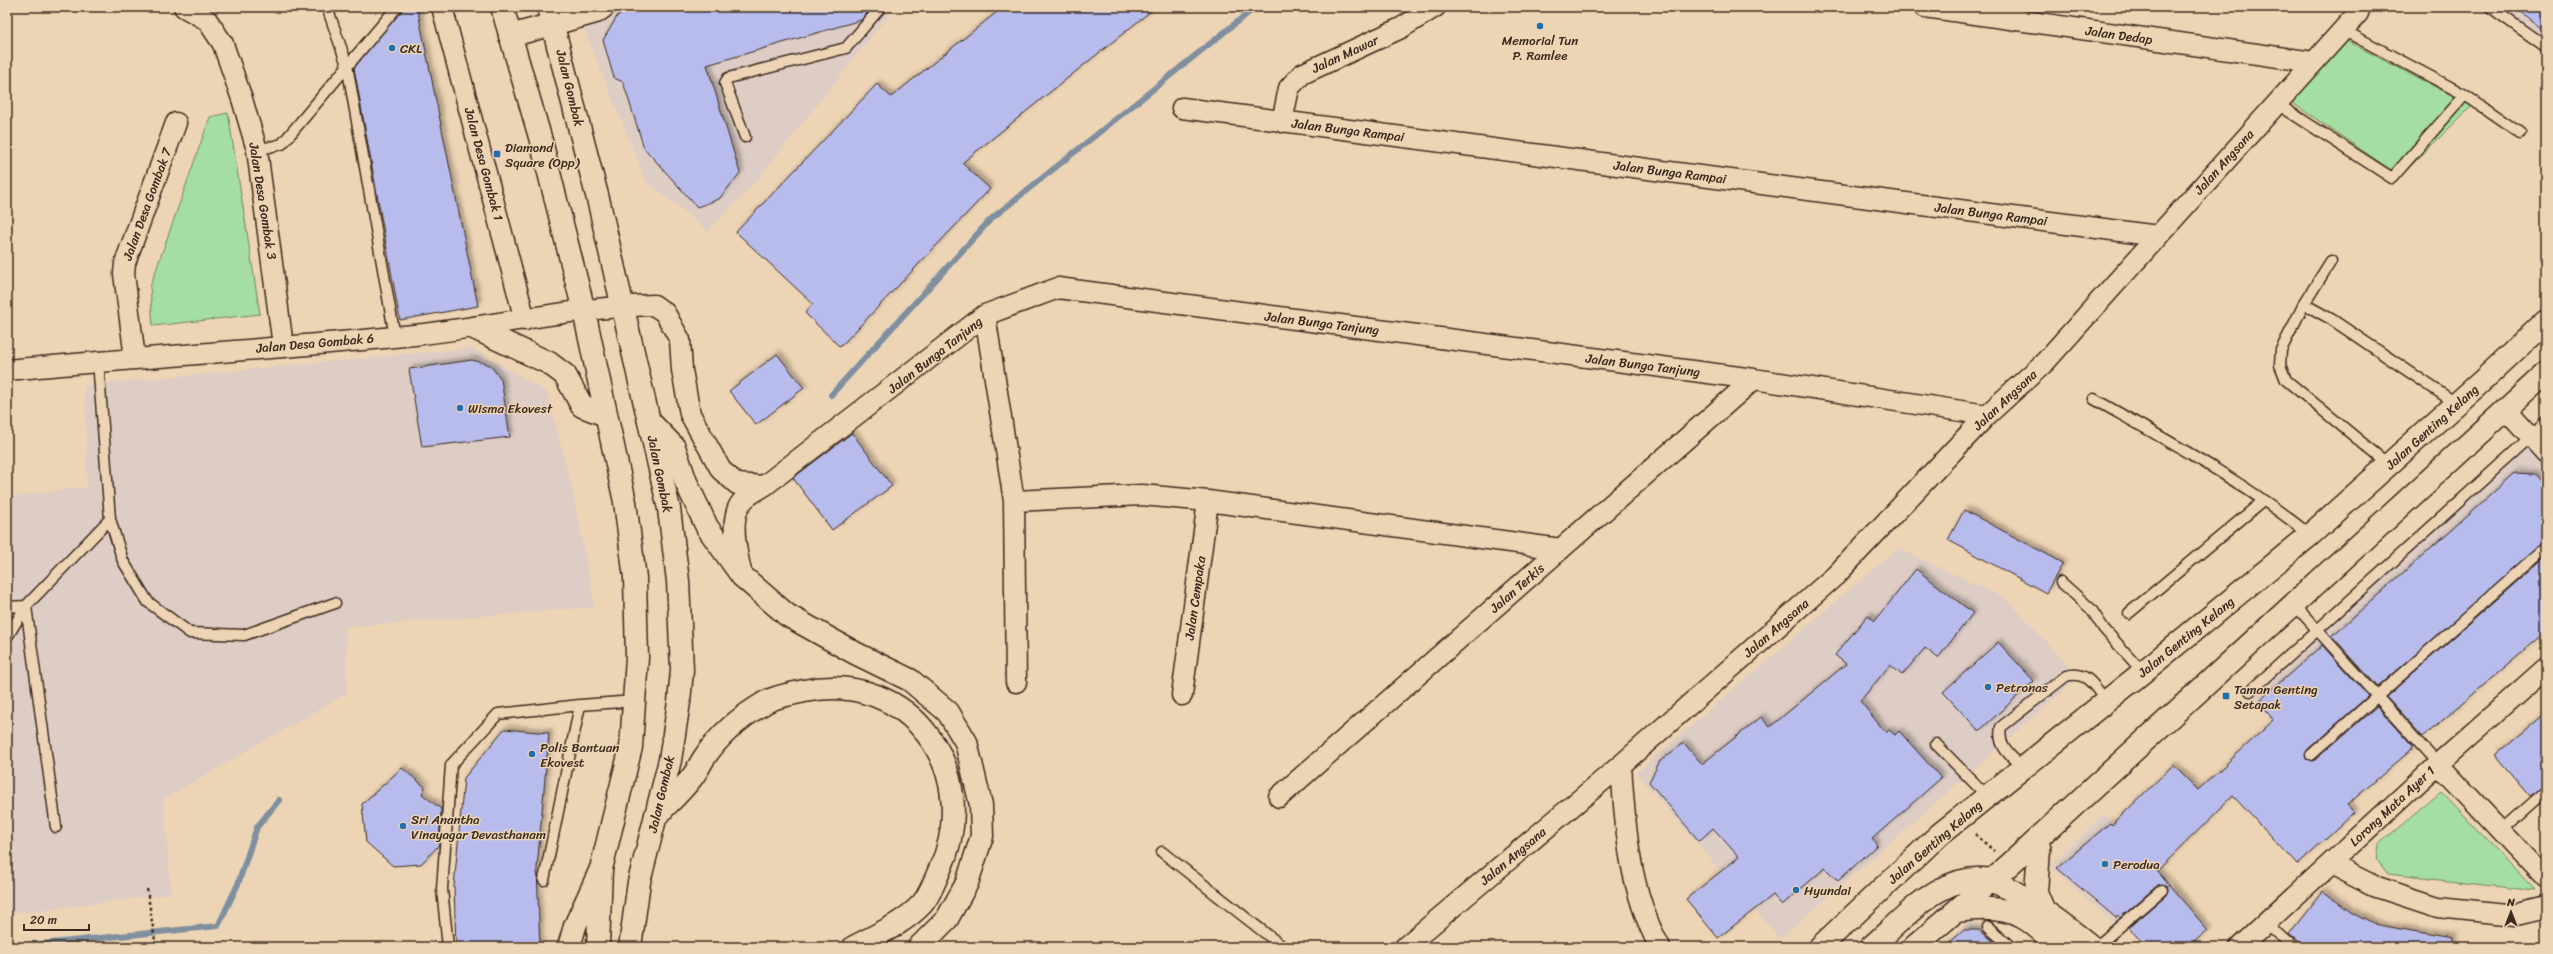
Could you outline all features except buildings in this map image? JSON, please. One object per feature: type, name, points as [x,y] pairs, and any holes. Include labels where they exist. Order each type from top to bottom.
[{"type":"main road","points":[[502,7],[540,137],[584,311],[626,502],[635,578],[635,701],[631,747],[601,869],[575,926],[569,947]]},
{"type":"main road","points":[[510,36],[550,16],[596,12],[603,7]]},
{"type":"main road","name":"Jalan Gombak","points":[[550,16],[599,203],[669,509],[678,582],[682,670],[670,760],[639,882],[630,947]]},
{"type":"main road","name":"Jalan Genting Kelang","points":[[1820,947],[1925,847],[2143,672],[2310,535],[2457,404],[2546,321]]},
{"type":"main road","points":[[474,328],[549,363],[565,375],[582,406],[606,415]]},
{"type":"main road","points":[[1914,947],[2009,865],[2546,373]]},
{"type":"main road","points":[[649,422],[674,447],[686,482],[708,527],[742,576],[787,615],[855,653],[910,680],[948,712],[966,742],[981,805],[982,836],[967,883],[947,919],[919,947]]},
{"type":"main road","points":[[656,816],[693,776],[715,742],[733,725],[768,701],[819,688],[836,687],[870,694],[902,710],[929,736],[941,755],[951,791],[952,833],[945,857],[923,902],[902,922],[854,947]]},
{"type":"main road","points":[[2040,836],[2036,892],[2043,909]]},
{"type":"main road","points":[[598,947],[601,869]]},
{"type":"main road","points":[[1871,947],[1938,890],[1953,882],[1971,877],[1992,880],[2020,893],[2092,947]]},
{"type":"main road","points":[[1957,911],[1974,909],[2010,912],[2023,917],[2058,947]]},
{"type":"street","name":"Jalan Desa Gombak 3","points":[[184,7],[208,20],[223,44],[257,150],[283,346]]},
{"type":"street","name":"Jalan Desa Gombak 1","points":[[442,7],[526,320]]},
{"type":"street","name":"Jalan Mawar","points":[[1282,122],[1289,88],[1302,74],[1401,28],[1435,7]]},
{"type":"street","name":"Jalan Dedap","points":[[1925,7],[2313,62]]},
{"type":"street","name":"Jalan Angsana","points":[[1405,947],[1621,765],[1836,575],[1987,415],[2045,362],[2343,30],[2360,7]]},
{"type":"street","name":"Jalan Bunga Rampai","points":[[1182,108],[2158,236]]},
{"type":"street","name":"Jalan Desa Gombak 7","points":[[135,358],[124,274],[125,263],[176,123]]},
{"type":"street","name":"Jalan Bunga Tanjung","points":[[742,576],[735,521],[738,508],[747,496],[764,486],[985,315],[1058,288],[1754,379],[1987,415]]},
{"type":"street","name":"Jalan Desa Gombak 6","points":[[7,370],[98,361],[395,337],[474,328],[622,305],[654,305],[665,313],[680,340],[682,370],[690,414],[721,470],[737,484],[764,486]]},
{"type":"street","points":[[985,315],[1014,501],[1016,682]]},
{"type":"street","name":"Jalan Terkis","points":[[1279,796],[1754,379]]},
{"type":"street","points":[[2506,409],[2546,453]]},
{"type":"street","points":[[1014,501],[1142,495],[1208,501],[1561,549]]},
{"type":"street","name":"Jalan Cempaka","points":[[1182,695],[1208,501]]},
{"type":"street","name":"Lorong Mata Ayer 1","points":[[2240,947],[2438,764],[2546,668]]},
{"type":"street","points":[[2438,764],[2546,879]]},
{"type":"street","points":[[1621,765],[1624,821],[1632,873],[1660,947]]},
{"type":"street","points":[[2330,864],[2374,886],[2438,907],[2516,915],[2546,908]]},
{"type":"lane","points":[[327,7],[347,65],[395,337]]},
{"type":"lane","points":[[257,150],[282,144],[397,7]]},
{"type":"lane","points":[[744,137],[726,83],[728,78],[846,48],[881,7]]},
{"type":"lane","points":[[2490,7],[2546,47]]},
{"type":"lane","points":[[2343,30],[2465,95],[2520,133]]},
{"type":"lane","points":[[2276,103],[2392,178],[2465,95]]},
{"type":"lane","points":[[2331,261],[2304,304],[2280,350],[2280,365],[2286,380],[2389,465]]},
{"type":"lane","points":[[2304,304],[2331,319],[2457,404]]},
{"type":"lane","points":[[98,361],[110,519],[123,561],[148,602],[190,633],[244,635],[335,603]]},
{"type":"lane","points":[[2094,399],[2207,463],[2283,514],[2310,535]]},
{"type":"lane","points":[[2250,691],[2546,423]]},
{"type":"lane","points":[[2129,613],[2263,501]]},
{"type":"lane","points":[[7,637],[26,606],[110,519]]},
{"type":"lane","points":[[2311,755],[2546,547]]},
{"type":"lane","points":[[2061,582],[2091,609],[2104,629],[2143,672]]},
{"type":"lane","points":[[2294,603],[2438,764]]},
{"type":"lane","points":[[7,607],[26,606]]},
{"type":"lane","points":[[26,606],[56,827]]},
{"type":"lane","points":[[2023,768],[2003,748],[1999,738],[2001,728],[2066,676],[2077,673],[2086,676],[2106,701]]},
{"type":"lane","points":[[448,947],[442,888],[451,765],[498,714],[580,705],[635,701]]},
{"type":"lane","points":[[544,880],[580,705]]},
{"type":"lane","points":[[1936,744],[1987,796]]},
{"type":"lane","points":[[2501,830],[2546,791]]},
{"type":"lane","points":[[1162,852],[1283,947]]},
{"type":"lane","points":[[2096,947],[2162,890]]},
{"type":"lane","points":[[2266,923],[2293,947]]},
{"type":"lane","points":[[1988,927],[2010,947]]},
{"type":"path","points":[[1970,838],[1975,834],[2009,865]]},
{"type":"path","points":[[147,889],[156,947]]},
{"type":"shaded area","points":[[575,7],[895,7],[754,184],[708,231],[646,181]]},
{"type":"shaded area","points":[[2499,7],[2546,7],[2546,41],[2505,12]]},
{"type":"shaded area","points":[[472,348],[547,392],[573,492],[595,607],[346,627],[347,693],[164,799],[171,894],[7,914],[7,497],[87,487],[85,385]]},
{"type":"shaded area","points":[[2529,447],[2546,465],[2546,539],[2304,755],[2249,697]]},
{"type":"shaded area","points":[[1898,548],[2007,599],[2079,677],[1780,939],[1636,773]]},
{"type":"shaded area","points":[[2104,814],[2166,879],[2115,925],[2050,866]]},
{"type":"shaded area","points":[[1970,921],[1984,930],[2003,947],[1943,947]]},
{"type":"green space","points":[[2345,40],[2472,106],[2400,176],[2288,100]]},
{"type":"green space","points":[[228,113],[260,314],[153,326],[150,287],[210,117]]},
{"type":"green space","points":[[2441,792],[2536,891],[2388,874],[2377,860],[2379,844]]},
{"type":"waterway","points":[[831,395],[991,219],[1252,10]]},
{"type":"waterway","points":[[12,947],[218,926],[238,884],[257,827],[279,800]]},
{"type":"place","name":"Memorial Tun P. Ramlee","points":[[1540,26]]},
{"type":"place","name":"CKL","points":[[392,48]]},
{"type":"place","name":"Diamond Square (Opp)","points":[[497,154]]},
{"type":"place","name":"Wisma Ekovest","points":[[460,408]]},
{"type":"place","name":"Petronas","points":[[1988,687]]},
{"type":"place","name":"Taman Genting Setapak","points":[[2226,696]]},
{"type":"place","name":"Polis Bantuan Ekovest","points":[[532,754]]},
{"type":"place","name":"Sri Anantha Vinayagar Devasthanam","points":[[403,826]]},
{"type":"place","name":"Perodua","points":[[2105,864]]},
{"type":"place","name":"Hyundai","points":[[1796,890]]}]
